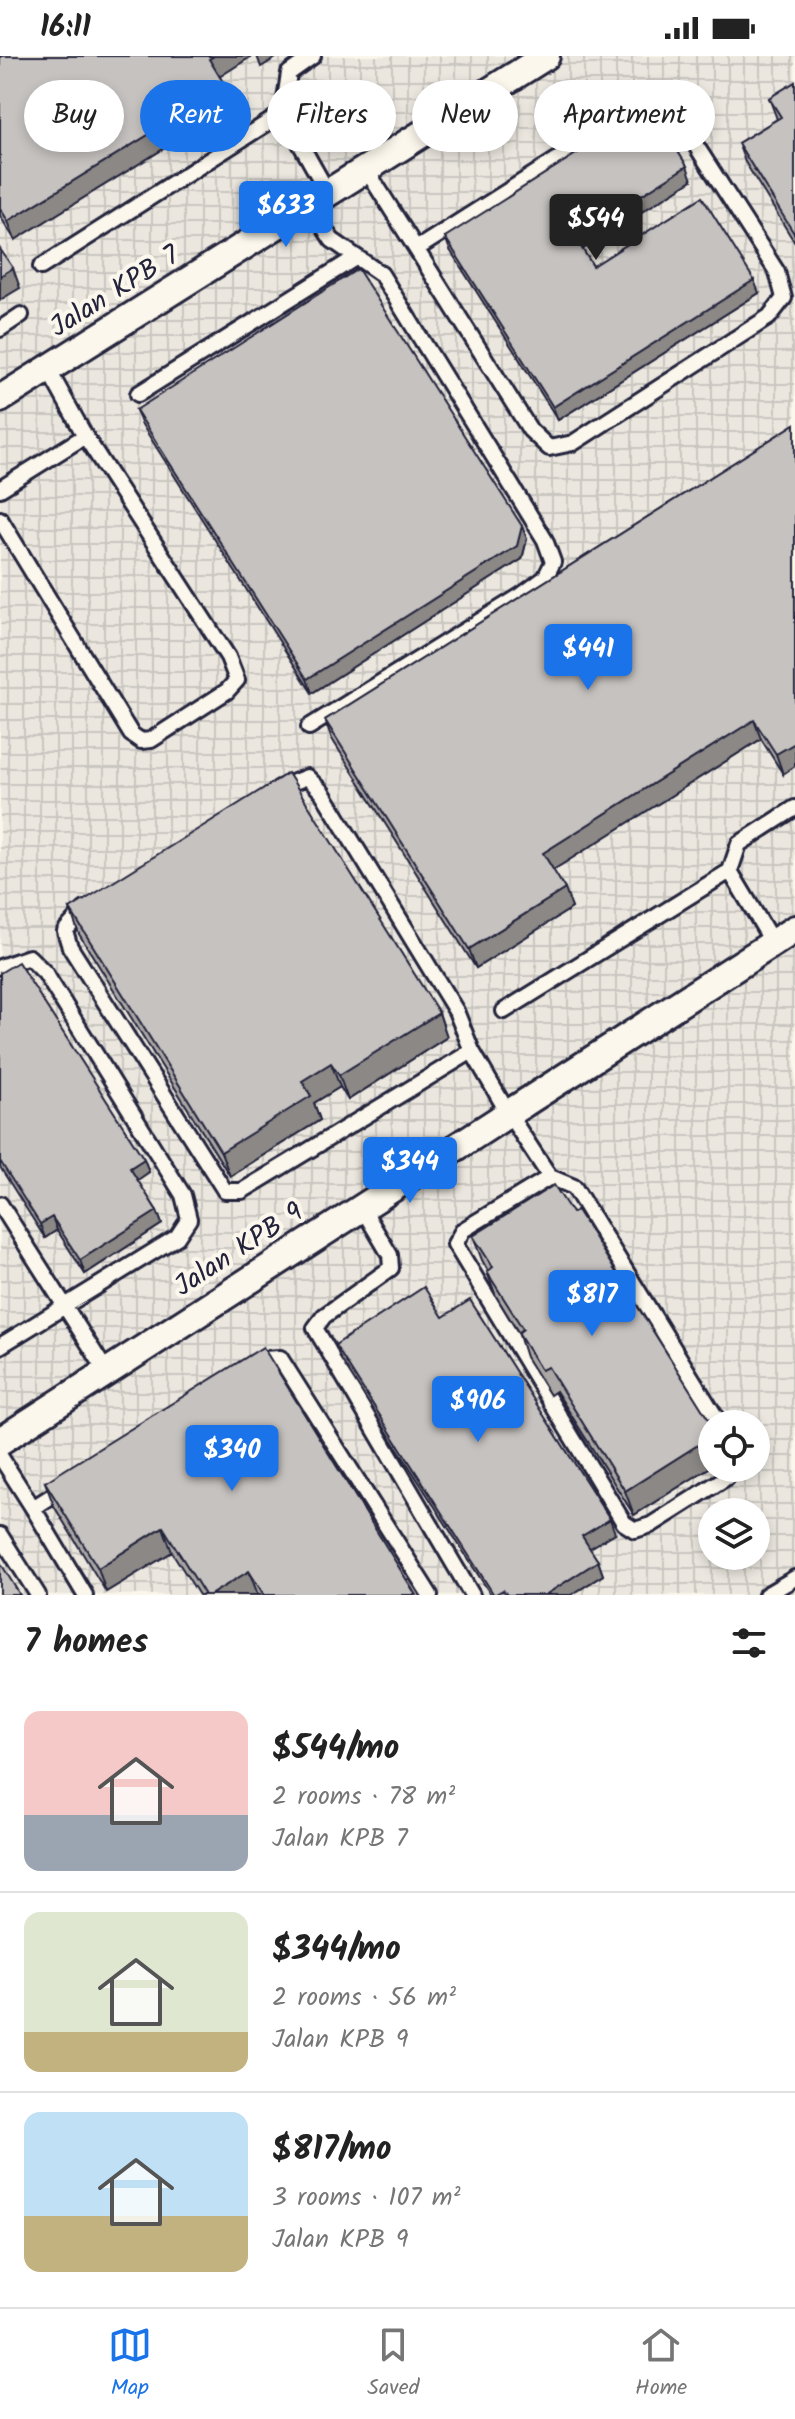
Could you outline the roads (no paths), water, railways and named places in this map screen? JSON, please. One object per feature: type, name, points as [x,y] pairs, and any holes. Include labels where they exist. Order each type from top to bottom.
[{"type":"street","name":"Jalan KPB 7","points":[[0,399],[546,56]]},
{"type":"street","name":"Jalan KPB 9","points":[[0,1441],[784,936]]},
{"type":"lane","points":[[288,80],[289,73],[313,56]]},
{"type":"lane","points":[[366,169],[530,430],[549,448],[573,443],[769,317],[784,298],[777,272],[677,116],[662,102],[643,105],[418,248]]},
{"type":"lane","points":[[41,267],[267,123]]},
{"type":"lane","points":[[299,152],[332,240],[381,274],[545,540],[553,562],[545,578],[522,595],[309,727]]},
{"type":"lane","points":[[138,394],[355,258]]},
{"type":"lane","points":[[0,329],[21,315]]},
{"type":"lane","points":[[0,519],[131,734],[141,741],[151,740],[227,691],[237,680],[235,669],[85,436],[48,369]]},
{"type":"lane","points":[[0,489],[85,436]]},
{"type":"lane","points":[[260,799],[287,783],[307,777],[322,792],[456,1011],[472,1051],[508,1113],[550,1177],[574,1187],[711,1410]]},
{"type":"lane","points":[[504,1011],[730,871],[739,844],[795,808]]},
{"type":"lane","points":[[730,871],[784,936]]},
{"type":"lane","points":[[103,898],[77,914],[65,931],[70,947],[225,1191],[242,1191],[472,1051]]},
{"type":"lane","points":[[0,967],[29,957],[45,973],[183,1195],[189,1219],[177,1237],[0,1346]]},
{"type":"lane","points":[[550,1177],[463,1230],[455,1244],[624,1523],[635,1530],[651,1525],[719,1482]]},
{"type":"lane","points":[[0,1204],[106,1371]]},
{"type":"lane","points":[[361,1206],[390,1255],[391,1268],[324,1316],[315,1328],[472,1595]]},
{"type":"lane","points":[[238,1376],[264,1359],[280,1358],[430,1595]]},
{"type":"lane","points":[[0,1456],[85,1595]]},
{"type":"lane","points":[[33,1508],[82,1477]]},
{"type":"lane","points":[[0,1535],[38,1595]]},
{"type":"lane","points":[[766,1595],[795,1578]]}]
